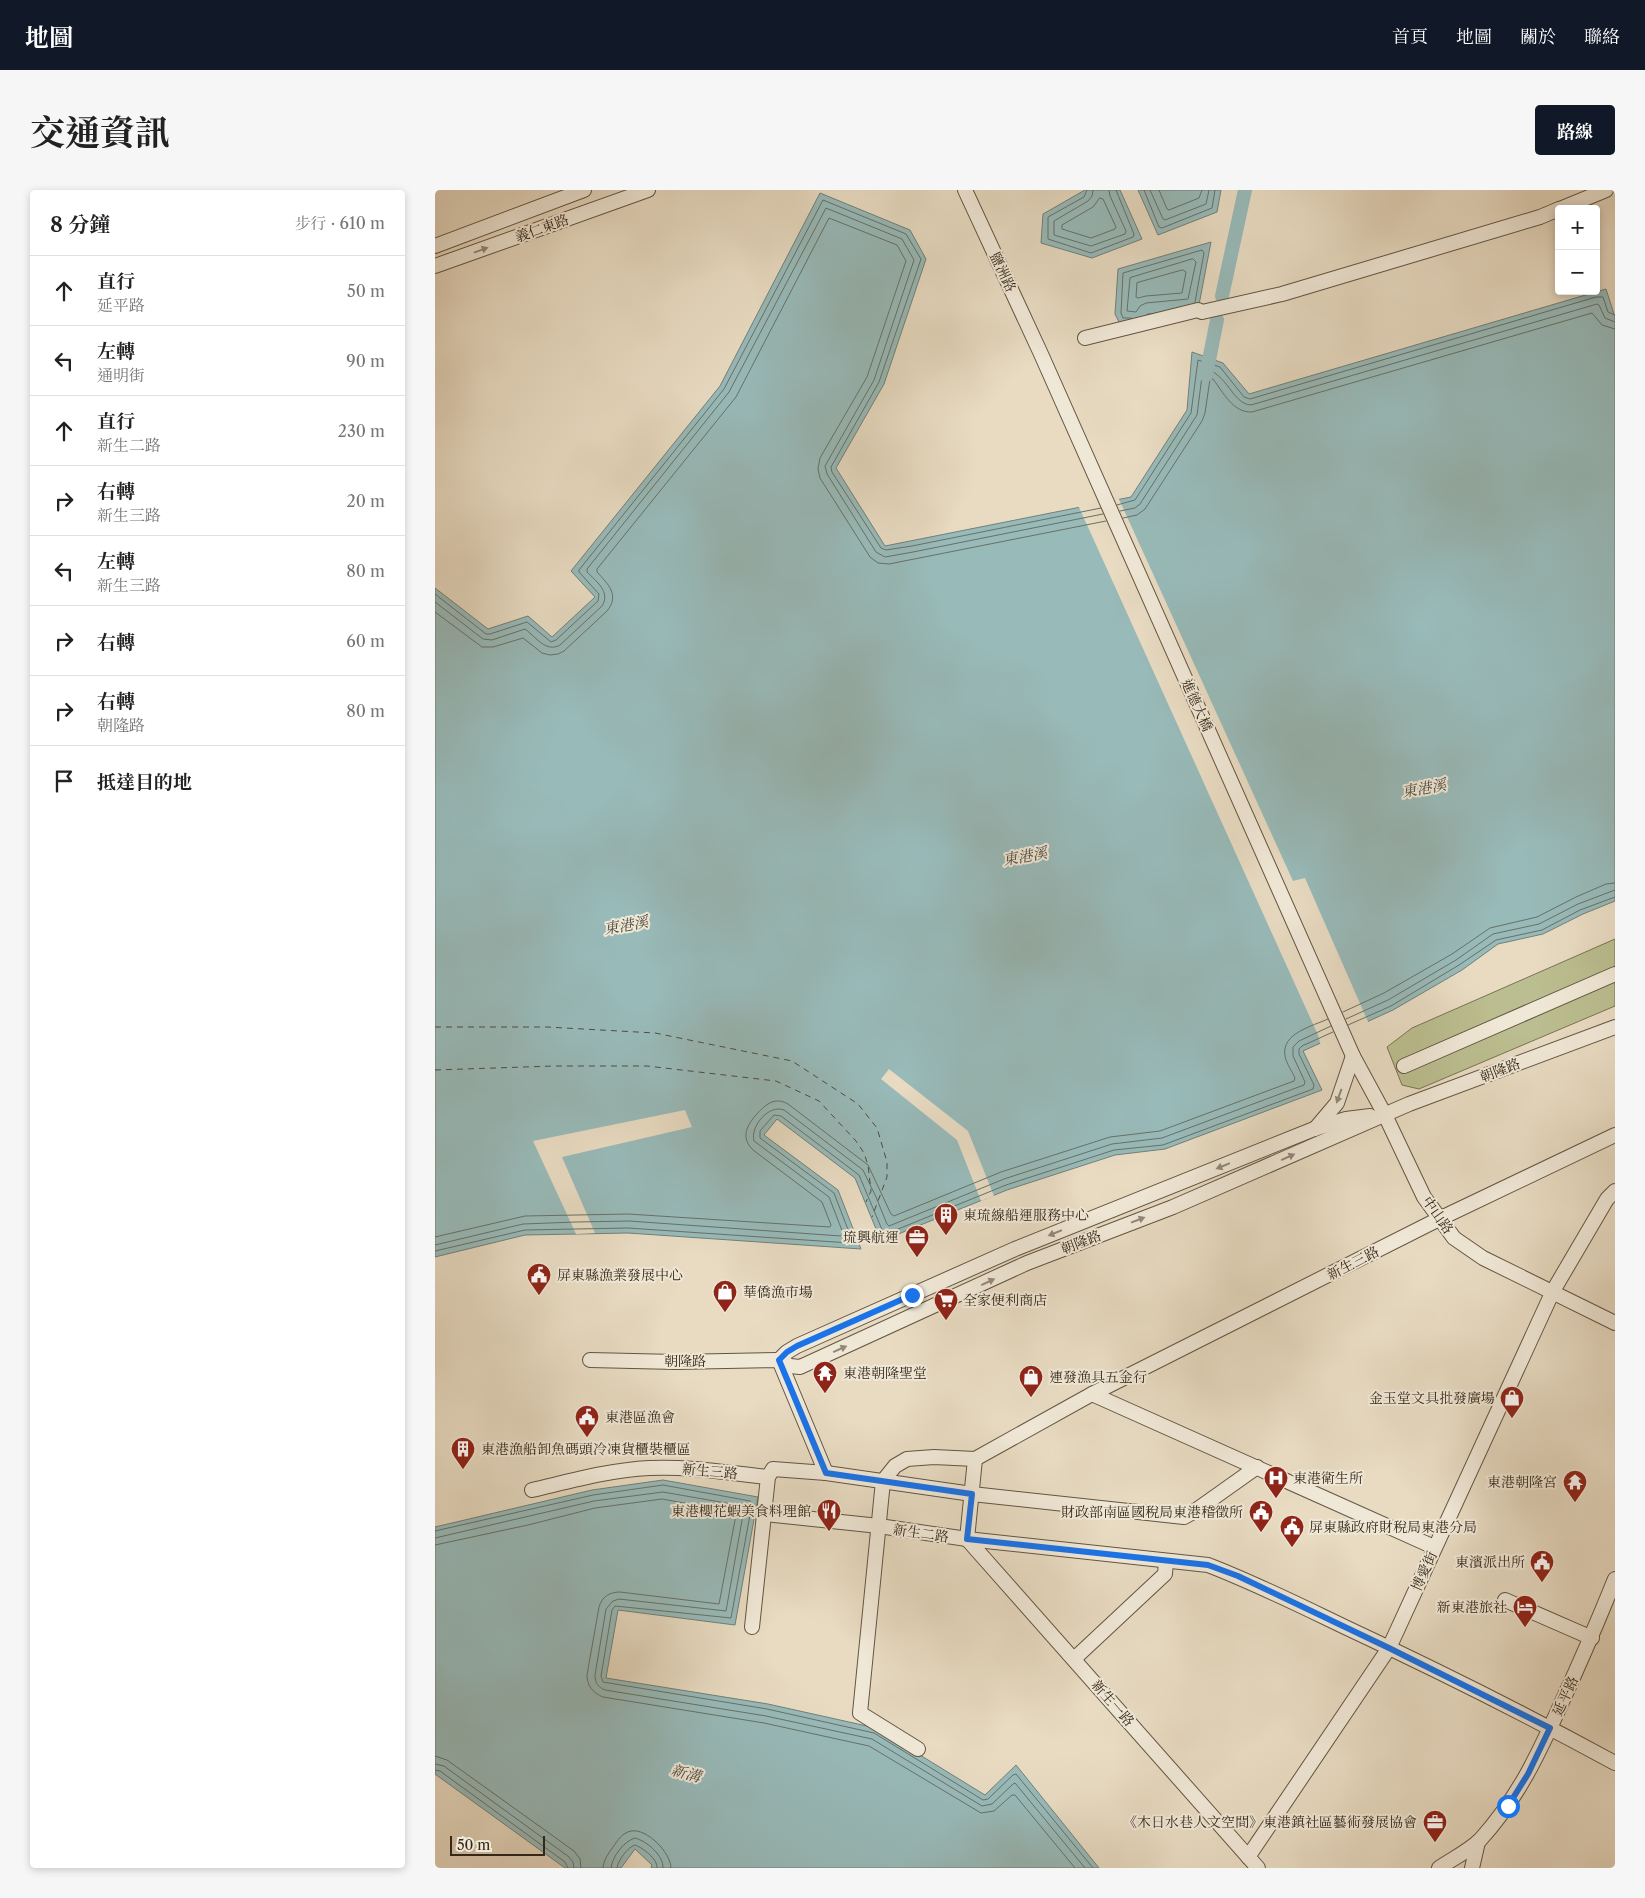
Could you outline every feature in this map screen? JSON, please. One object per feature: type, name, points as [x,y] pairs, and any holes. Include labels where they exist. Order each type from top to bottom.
[{"type":"street","name":"義仁東路","points":[[435,246],[585,190]]},
{"type":"street","name":"義仁東路","points":[[435,266],[648,190]]},
{"type":"street","name":"鹽洲路","points":[[965,190],[1041,354]]},
{"type":"street","points":[[1570,205],[1606,190]]},
{"type":"street","points":[[1085,338],[1198,310],[1202,312],[1281,294],[1555,211]]},
{"type":"street","name":"進德大橋","points":[[1041,354],[1353,1056]]},
{"type":"street","points":[[1404,1066],[1615,974]]},
{"type":"street","name":"朝隆路","points":[[590,1360],[676,1362],[779,1360],[791,1366],[800,1367],[1027,1263],[1173,1207],[1385,1115],[1615,1027]]},
{"type":"street","points":[[1314,1129],[1337,1103],[1353,1056]]},
{"type":"street","name":"中山路","points":[[1353,1056],[1385,1115],[1424,1197],[1454,1238],[1483,1258],[1615,1322]]},
{"type":"street","name":"朝隆路","points":[[779,1360],[797,1346],[980,1264],[1314,1129],[1346,1119],[1385,1115]]},
{"type":"street","name":"新生三路","points":[[975,1459],[1092,1394],[1439,1219],[1615,1135]]},
{"type":"street","name":"博愛街","points":[[1248,1857],[1389,1648],[1553,1291],[1607,1199],[1615,1191]]},
{"type":"street","points":[[779,1360],[826,1473]]},
{"type":"street","points":[[1092,1394],[1434,1547]]},
{"type":"street","points":[[918,1749],[860,1713],[883,1481],[895,1466],[907,1459],[934,1457],[975,1459],[967,1539]]},
{"type":"street","name":"新生三路","points":[[532,1490],[591,1476],[648,1468],[682,1468],[768,1477],[773,1469],[826,1473],[972,1494],[1184,1517],[1257,1468]]},
{"type":"street","points":[[752,1627],[768,1477]]},
{"type":"street","name":"新生二路","points":[[765,1514],[879,1526],[967,1539],[1208,1565],[1238,1576],[1389,1648],[1550,1728],[1615,1763]]},
{"type":"street","name":"新生一路","points":[[967,1539],[1075,1658],[1258,1868]]},
{"type":"street","points":[[1075,1658],[1165,1574],[1167,1561]]},
{"type":"street","name":"延平路","points":[[1439,1868],[1478,1842],[1512,1802],[1550,1728],[1591,1638],[1615,1579]]},
{"type":"street","points":[[1505,1600],[1591,1638]]},
{"type":"street","points":[[1472,1868],[1478,1842]]},
{"type":"green space","points":[[1615,939],[1615,1006],[1419,1089],[1402,1085],[1387,1047],[1412,1028]]},
{"type":"water","points":[[1085,190],[1120,190],[1142,239],[1092,258],[1041,243],[1043,214]]},
{"type":"water","points":[[1138,190],[1221,190],[1217,212],[1158,235]]},
{"type":"water","name":"東港溪","points":[[820,193],[910,230],[926,259],[884,384],[836,468],[885,546],[1131,497],[1187,410],[1192,352],[1223,363],[1249,394],[1586,295],[1600,295],[1600,291],[1606,289],[1615,317],[1615,901],[1583,914],[1543,934],[1498,944],[1462,970],[1393,1010],[1303,1051],[1322,1090],[1165,1149],[1115,1155],[1007,1190],[881,1241],[855,1178],[777,1119],[764,1135],[838,1190],[861,1249],[628,1233],[525,1235],[435,1257],[435,588],[488,629],[528,616],[552,637],[595,597],[571,571],[720,386]]},
{"type":"water","points":[[1211,242],[1198,310],[1147,314],[1149,323],[1120,324],[1115,314],[1118,269]]},
{"type":"water","name":"新溝","points":[[663,1480],[758,1497],[735,1625],[618,1610],[606,1678],[768,1704],[876,1728],[985,1795],[1016,1765],[1099,1868],[651,1868],[652,1865],[635,1849],[621,1868],[565,1868],[435,1774],[435,1527],[592,1490]]},
{"type":"pier","points":[[1118,497],[1293,881],[1305,878],[1369,1024],[1321,1046],[1318,1035],[1078,505]]},
{"type":"pier","points":[[889,1069],[968,1131],[994,1196],[981,1201],[957,1140],[881,1079]]},
{"type":"pier","points":[[685,1110],[692,1127],[562,1157],[595,1233],[576,1234],[533,1141]]},
{"type":"waterway","points":[[1222,296],[1245,190]]},
{"type":"waterway","points":[[1206,375],[1217,320]]},
{"type":"ferry route","points":[[435,1027],[547,1027],[655,1033],[792,1061],[858,1104],[877,1128],[887,1162],[887,1177],[872,1217]]},
{"type":"ferry route","points":[[435,1070],[554,1066],[647,1066],[776,1081],[819,1101],[856,1141],[864,1153],[868,1165],[871,1191],[866,1202]]},
{"type":"place","name":"東琉線船運服務中心","points":[[946,1236]]},
{"type":"place","name":"琉興航運","points":[[917,1258]]},
{"type":"place","name":"屏東縣漁業發展中心","points":[[539,1296]]},
{"type":"place","name":"華僑漁市場","points":[[725,1313]]},
{"type":"place","name":"全家便利商店","points":[[946,1321]]},
{"type":"place","name":"東港朝隆聖堂","points":[[825,1394]]},
{"type":"place","name":"連發漁具五金行","points":[[1031,1398]]},
{"type":"place","name":"金玉堂文具批發廣場","points":[[1512,1419]]},
{"type":"place","name":"東港區漁會","points":[[587,1438]]},
{"type":"place","name":"東港漁船卸魚碼頭冷凍貨櫃裝櫃區","points":[[463,1470]]},
{"type":"place","name":"東港衛生所","points":[[1276,1499]]},
{"type":"place","name":"東港朝隆宮","points":[[1575,1503]]},
{"type":"place","name":"東港櫻花蝦美食料理館","points":[[829,1532]]},
{"type":"place","name":"財政部南區國稅局東港稽徵所","points":[[1261,1533]]},
{"type":"place","name":"屏東縣政府財稅局東港分局","points":[[1292,1548]]},
{"type":"place","name":"東濱派出所","points":[[1542,1583]]},
{"type":"place","name":"新東港旅社","points":[[1525,1628]]},
{"type":"place","name":"《木日水巷人文空間》東港鎮社區藝術發展協會","points":[[1435,1843]]},
{"type":"route","points":[[912,1295],[797,1346],[779,1360],[826,1473],[972,1494],[967,1539],[1208,1565],[1238,1576],[1389,1648],[1550,1728],[1528,1774],[1508,1806]]}]
